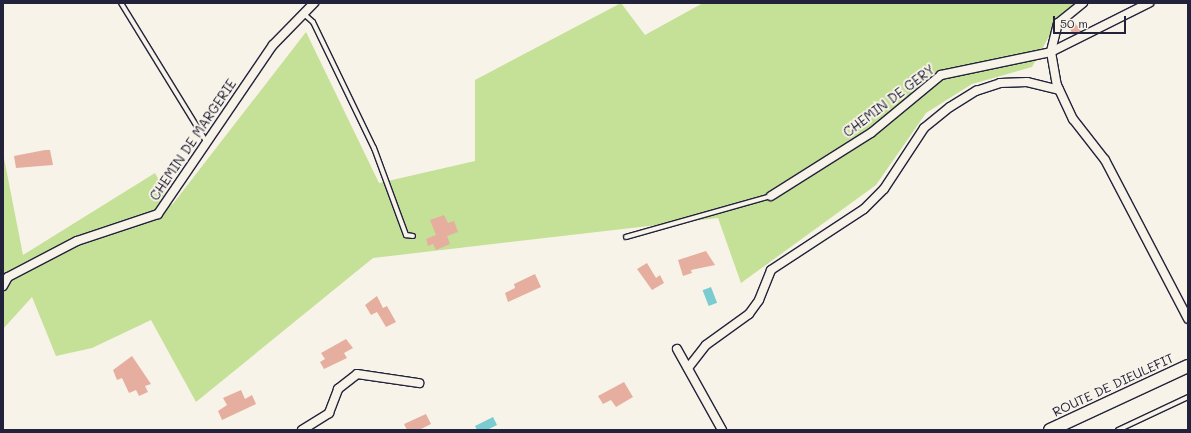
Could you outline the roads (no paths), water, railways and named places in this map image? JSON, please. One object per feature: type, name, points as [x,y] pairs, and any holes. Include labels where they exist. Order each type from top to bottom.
[{"type":"main road","name":"ROUTE DE DIEULEFIT","points":[[1050,430],[1188,366]]},
{"type":"street","name":"CHEMIN DE MARGERIE","points":[[3,286],[8,277],[77,240],[158,214],[206,141],[273,45],[314,3]]},
{"type":"street","points":[[1083,3],[1058,23],[1051,52],[1059,90],[1073,119],[1105,160],[1188,319]]},
{"type":"street","name":"CHEMIN DE GERY","points":[[771,196],[871,133],[941,75],[1051,52],[1149,3]]},
{"type":"street","points":[[688,368],[706,345],[749,314],[759,300],[771,270],[864,209],[884,188],[924,128],[950,107],[976,91],[1000,83],[1026,82],[1059,90]]},
{"type":"street","points":[[677,349],[722,430]]},
{"type":"street","points":[[302,430],[329,413],[338,389],[357,374],[420,383]]},
{"type":"lane","points":[[121,3],[206,141]]},
{"type":"lane","points":[[304,14],[313,22],[374,148],[406,235],[413,236]]},
{"type":"lane","name":"CHEMIN DE GERY","points":[[626,237],[771,196]]},
{"type":"lane","points":[[1118,430],[1188,396]]},
{"type":"water","points":[[711,287],[717,303],[709,306],[703,290]]},
{"type":"water","points":[[493,417],[497,425],[487,430],[477,430],[475,426]]}]
